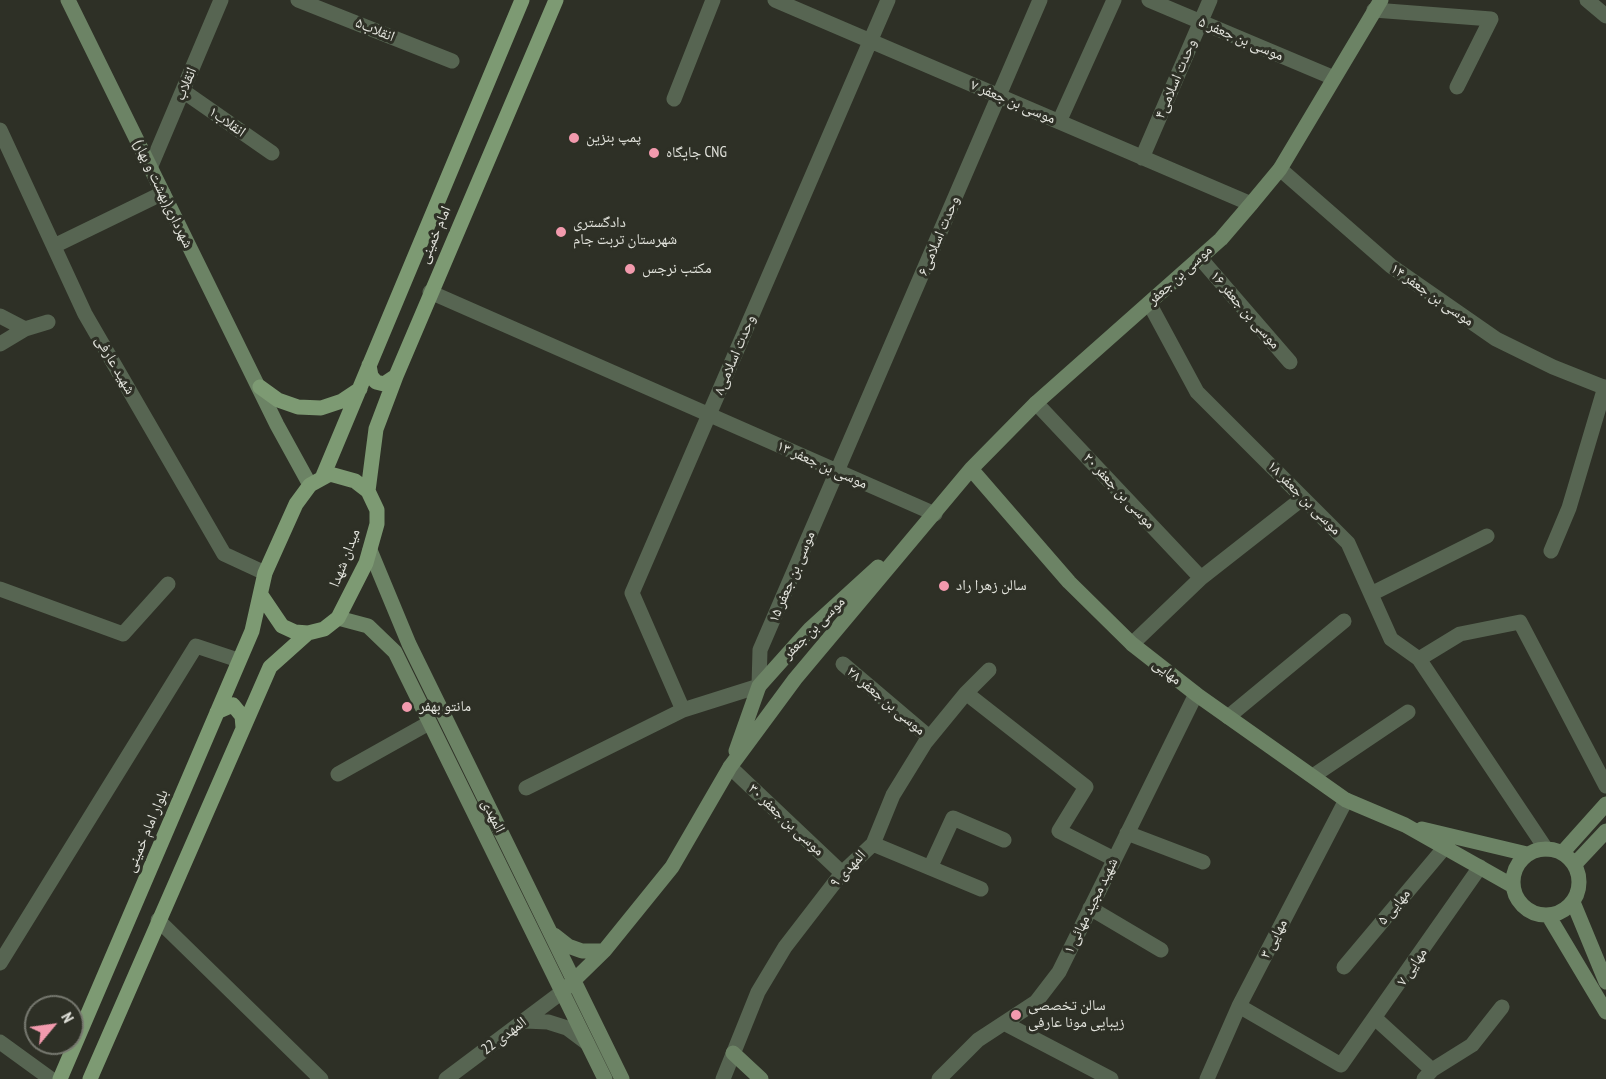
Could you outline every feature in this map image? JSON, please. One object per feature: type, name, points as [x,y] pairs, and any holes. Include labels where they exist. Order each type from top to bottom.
[{"type":"main road","name":"امام خمینی","points":[[323,476],[522,0]]},
{"type":"main road","name":"امام خمینی","points":[[368,491],[376,429],[396,376],[556,0]]},
{"type":"main road","points":[[369,365],[370,376],[376,382],[384,384],[396,376]]},
{"type":"main road","points":[[260,387],[278,400],[298,407],[321,408],[342,401],[360,389]]},
{"type":"main road","points":[[338,618],[324,629],[308,633],[295,632],[282,627],[261,595],[265,573],[296,504],[310,485],[330,474],[355,481],[368,491]]},
{"type":"main road","name":"میدان شهدا","points":[[338,618],[352,593],[370,550],[377,524],[377,510],[368,491]]},
{"type":"main road","name":"بلوار امام خمینی","points":[[60,1079],[252,631],[261,595]]},
{"type":"main road","points":[[90,1079],[270,667],[308,633]]},
{"type":"main road","points":[[217,712],[233,705],[242,716],[243,726]]},
{"type":"street","name":"شهرداری(بهشت و بهار)","points":[[68,0],[310,485]]},
{"type":"street","name":"انقلاب","points":[[150,168],[221,0]]},
{"type":"street","name":"انقلاب۵","points":[[298,0],[452,61]]},
{"type":"street","points":[[674,99],[713,0]]},
{"type":"street","name":"موسی بن جعفر ۷","points":[[775,0],[1251,204]]},
{"type":"street","name":"وحدت اسلامی۸","points":[[683,710],[632,594],[888,0]]},
{"type":"street","name":"وحدت اسلامی۶","points":[[837,471],[1040,0]]},
{"type":"street","points":[[1059,122],[1114,0]]},
{"type":"street","name":"موسی بن جعفر ۵","points":[[1149,0],[1334,78]]},
{"type":"street","name":"وحدت اسلامی۴","points":[[1142,158],[1210,0]]},
{"type":"street","points":[[1587,0],[1606,16]]},
{"type":"street","points":[[1377,5],[1491,19],[1457,87]]},
{"type":"street","name":"موسی بن جعفر","points":[[562,992],[604,951],[672,867],[730,767],[823,645],[971,469],[1036,403],[1200,258],[1251,204],[1280,169],[1377,5]]},
{"type":"street","name":"انقلاب۱","points":[[183,91],[272,153]]},
{"type":"street","name":"شهید عارفی","points":[[0,130],[85,314],[224,554],[265,573]]},
{"type":"street","name":"موسی بن جعفر ۱۴","points":[[1280,169],[1390,267],[1496,339],[1553,367],[1606,387]]},
{"type":"street","points":[[54,246],[163,193]]},
{"type":"street","name":"موسی بن جعفر ۱۶","points":[[1200,258],[1290,362]]},
{"type":"street","name":"موسی بن جعفر ۱۳","points":[[430,292],[935,514]]},
{"type":"street","name":"موسی بن جعفر ۱۸","points":[[1149,303],[1197,392],[1348,543],[1391,639],[1419,658],[1546,849]]},
{"type":"street","points":[[0,316],[25,329]]},
{"type":"street","points":[[0,344],[25,329],[48,322]]},
{"type":"street","points":[[1551,551],[1569,508],[1606,387]]},
{"type":"street","name":"موسی بن جعفر ۲۰","points":[[1036,403],[1201,578]]},
{"type":"street","name":"مهایی","points":[[971,469],[1069,582],[1132,644],[1196,694],[1346,800],[1405,825]]},
{"type":"street","name":"موسی بن جعفر ۱۵","points":[[759,686],[760,650],[837,471]]},
{"type":"street","points":[[1132,644],[1201,578],[1303,498]]},
{"type":"street","name":"موسی بن جعفر","points":[[730,767],[759,686],[810,629],[935,514]]},
{"type":"street","points":[[1371,594],[1487,536]]},
{"type":"street","name":"المهدی","points":[[370,550],[410,644],[622,1079]]},
{"type":"street","points":[[0,589],[123,633],[168,584]]},
{"type":"street","name":"المهدی","points":[[338,618],[368,626],[395,652],[605,1079]]},
{"type":"street","points":[[1228,717],[1344,621]]},
{"type":"street","points":[[1419,658],[1460,634],[1520,621],[1606,786]]},
{"type":"street","points":[[0,963],[196,646],[238,660]]},
{"type":"street","name":"موسی بن جعفر ۲۸","points":[[843,664],[929,737]]},
{"type":"street","name":"المهدی ۹","points":[[723,1079],[758,992],[785,947],[842,873],[873,844],[893,795],[929,737],[989,670]]},
{"type":"street","points":[[525,788],[683,710],[759,686]]},
{"type":"street","points":[[966,693],[1086,787],[1059,831],[1114,859]]},
{"type":"street","name":"شهید مجید مهائی ۱","points":[[939,1079],[978,1040],[1036,1002],[1059,972],[1196,694]]},
{"type":"street","points":[[1312,776],[1408,712]]},
{"type":"street","points":[[338,774],[429,723]]},
{"type":"street","name":"موسی بن جعفر ۳۰","points":[[730,767],[794,825],[842,873]]},
{"type":"street","name":"مهایی ۳","points":[[1207,1079],[1239,1006],[1346,800]]},
{"type":"street","points":[[1563,852],[1606,804]]},
{"type":"street","points":[[930,868],[953,818],[1004,840]]},
{"type":"street","points":[[1405,825],[1527,854],[1546,849],[1563,852],[1575,864],[1580,877],[1579,890],[1573,902],[1562,911],[1548,915],[1532,912],[1519,902],[1513,886],[1516,868],[1527,854]]},
{"type":"street","points":[[1405,825],[1513,886]]},
{"type":"street","points":[[1575,864],[1606,831]]},
{"type":"street","points":[[1127,833],[1203,862]]},
{"type":"street","points":[[873,844],[981,889]]},
{"type":"street","name":"مهایی ۵","points":[[1344,967],[1445,848]]},
{"type":"street","name":"مهایی ۷","points":[[1239,1006],[1341,1065],[1376,1019],[1480,867]]},
{"type":"street","points":[[1573,902],[1606,982]]},
{"type":"street","points":[[1090,908],[1161,950]]},
{"type":"street","points":[[1548,915],[1606,1012]]},
{"type":"street","points":[[158,920],[321,1079]]},
{"type":"street","points":[[551,933],[568,946],[582,951],[604,951]]},
{"type":"street","name":"المهدی 22","points":[[446,1079],[562,992]]},
{"type":"street","points":[[1376,1019],[1428,1075],[1472,1045],[1502,1007]]},
{"type":"street","points":[[525,1021],[548,1022],[567,1028],[587,1043]]},
{"type":"street","points":[[1004,1023],[1111,1079]]},
{"type":"street","points":[[0,1042],[51,1079]]},
{"type":"street","points":[[734,1053],[761,1079]]},
{"type":"place","name":"پمپ بنزین","points":[[574,138]]},
{"type":"place","name":"جایگاه CNG","points":[[654,153]]},
{"type":"place","name":"دادگستری شهرستان تربت جام","points":[[561,232]]},
{"type":"place","name":"مكتب نرجس","points":[[630,269]]},
{"type":"place","name":"سالن زهرا راد","points":[[944,586]]},
{"type":"place","name":"مانتو بهفر","points":[[407,707]]},
{"type":"place","name":"سالن تخصصی زیبایی مونا عارفی","points":[[1016,1015]]}]
